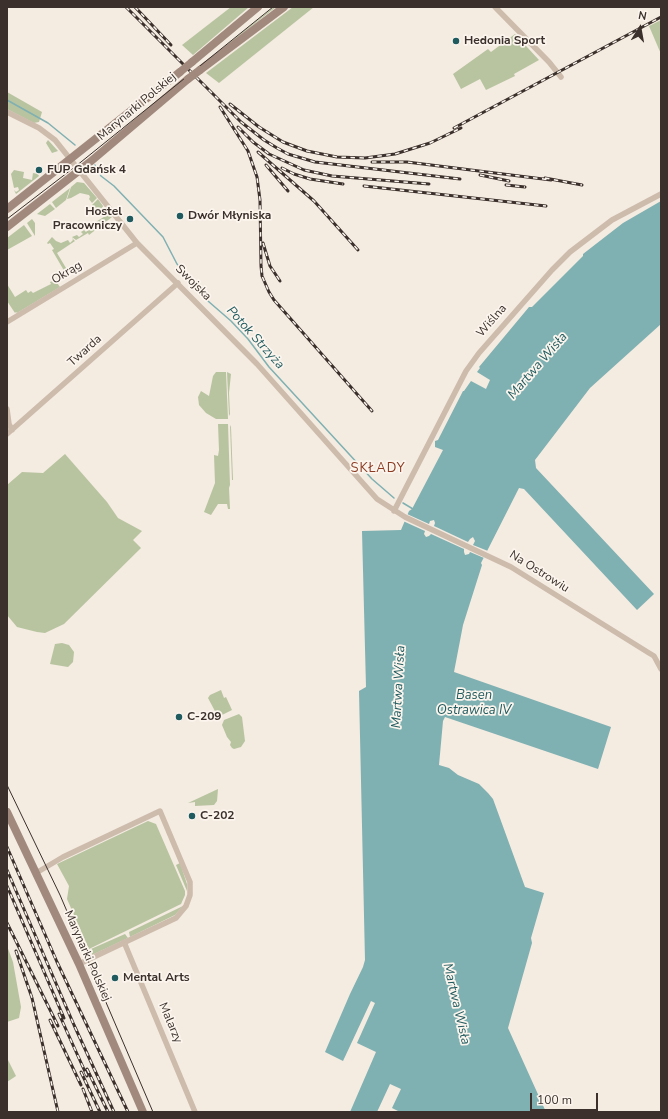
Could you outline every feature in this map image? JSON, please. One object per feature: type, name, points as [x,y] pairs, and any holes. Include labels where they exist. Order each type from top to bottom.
[{"type":"main road","name":"Marynarki Polskiej","points":[[7,209],[180,72],[258,7]]},
{"type":"main road","name":"Marynarki Polskiej","points":[[7,227],[79,171],[188,79],[284,7]]},
{"type":"main road","name":"Marynarki Polskiej","points":[[7,812],[79,964],[142,1112]]},
{"type":"street","points":[[495,7],[549,62],[561,77]]},
{"type":"street","name":"Swojska","points":[[7,112],[39,128],[50,136],[138,243],[257,364],[334,449],[372,494],[394,511]]},
{"type":"street","name":"Wiślna","points":[[394,511],[466,371],[484,348],[552,270],[570,252],[612,220],[661,194]]},
{"type":"street","name":"Okrąg","points":[[7,322],[138,243]]},
{"type":"street","name":"Twarda","points":[[7,434],[178,283]]},
{"type":"street","points":[[7,409],[9,424],[12,430]]},
{"type":"street","name":"Na Ostrowiu","points":[[394,511],[511,567],[649,652],[658,661],[661,670]]},
{"type":"street","points":[[36,873],[63,857],[160,811],[188,877],[190,898],[184,909],[176,918],[79,964]]},
{"type":"street","name":"Malarzy","points":[[124,942],[195,1112]]},
{"type":"green space","points":[[231,7],[249,7],[193,55],[182,45]]},
{"type":"green space","points":[[276,7],[198,68],[250,26]]},
{"type":"green space","points":[[293,7],[314,7],[219,83],[206,73]]},
{"type":"green space","points":[[661,20],[661,54],[649,26]]},
{"type":"green space","points":[[515,34],[539,60],[514,74],[515,76],[486,90],[480,79],[461,89],[453,74],[488,49],[491,52]]},
{"type":"green space","points":[[7,92],[42,112],[39,122],[34,123],[7,109]]},
{"type":"green space","points":[[48,140],[58,151],[52,153],[46,143]]},
{"type":"green space","points":[[14,170],[24,172],[23,178],[32,180],[33,173],[38,174],[39,176],[16,194],[14,190],[16,192],[19,190],[18,187],[14,188],[11,174]]},
{"type":"green space","points":[[77,182],[84,183],[97,198],[92,203],[89,199],[89,195],[80,193],[67,199],[71,187]]},
{"type":"green space","points":[[70,188],[66,200],[56,208],[52,202]]},
{"type":"green space","points":[[98,199],[103,206],[101,211],[97,211],[92,205]]},
{"type":"green space","points":[[50,204],[55,209],[45,216],[37,214]]},
{"type":"green space","points":[[107,215],[112,217],[89,235],[88,233],[76,240],[72,237],[77,235],[79,237],[83,234],[81,232],[84,230],[86,232],[88,230],[86,228]]},
{"type":"green space","points":[[32,219],[35,223],[35,236],[27,223]]},
{"type":"green space","points":[[24,225],[32,236],[7,250],[7,238]]},
{"type":"green space","points":[[52,237],[61,243],[68,240],[70,243],[73,240],[72,238],[75,241],[57,253],[69,273],[66,274],[52,250],[54,249],[50,243],[47,243]]},
{"type":"green space","points":[[55,280],[60,287],[17,313],[15,313],[7,301],[7,284],[15,297],[26,290],[28,293],[31,291],[33,293],[51,284],[50,282]]},
{"type":"green space","points":[[216,372],[226,372],[228,419],[216,419],[206,413],[199,405],[198,397],[201,391],[209,396],[213,376]]},
{"type":"green space","points":[[227,372],[231,374],[229,416]]},
{"type":"green space","points":[[218,424],[228,424],[230,509],[228,509],[227,504],[218,504],[211,515],[204,512],[215,483],[214,455],[218,456],[219,450]]},
{"type":"green space","points":[[230,425],[231,427],[233,480],[232,480]]},
{"type":"green space","points":[[65,454],[107,502],[118,518],[142,531],[133,540],[141,548],[64,624],[45,633],[37,632],[17,627],[7,615],[7,485],[22,472],[43,473]]},
{"type":"green space","points":[[62,643],[69,645],[74,652],[73,662],[68,667],[50,664],[55,644]]},
{"type":"green space","points":[[221,690],[224,698],[226,697],[232,710],[220,716],[216,713],[208,698],[210,695]]},
{"type":"green space","points":[[239,714],[242,717],[245,741],[241,747],[234,749],[230,745],[231,742],[222,725],[224,720]]},
{"type":"green space","points":[[218,789],[217,801],[214,805],[195,806],[195,802],[188,803]]},
{"type":"green space","points":[[148,821],[156,824],[185,891],[181,904],[89,949],[67,899],[69,886],[57,864]]},
{"type":"green space","points":[[180,863],[187,884],[187,891],[176,865]]},
{"type":"green space","points":[[183,906],[175,915],[130,937],[129,932]]},
{"type":"green space","points":[[125,934],[128,938],[92,955],[91,949]]},
{"type":"green space","points":[[7,946],[13,962],[21,1007],[19,1018],[7,1022]]},
{"type":"green space","points":[[7,1058],[16,1076],[7,1082]]},
{"type":"water","points":[[661,201],[661,324],[590,388],[535,460],[536,468],[654,594],[637,610],[524,489],[519,488],[481,563],[482,565],[463,625],[454,672],[611,727],[598,769],[445,717],[443,721],[439,765],[449,768],[458,775],[479,784],[493,799],[525,887],[544,893],[531,938],[532,943],[508,1028],[546,1112],[400,1112],[392,1108],[401,1089],[390,1084],[377,1112],[350,1112],[376,1052],[357,1043],[375,1003],[371,1001],[343,1061],[325,1052],[365,960],[359,691],[366,687],[362,531],[401,530],[409,511],[412,509],[443,450],[435,447],[435,441],[438,440],[463,391],[471,381],[486,389],[490,380],[477,372],[480,368],[479,367],[529,307],[532,307],[583,256],[583,254],[623,223]]},
{"type":"pier","points":[[407,514],[429,524],[430,521],[434,520],[434,526],[468,542],[473,537],[475,541],[473,545],[488,551],[484,558],[470,552],[469,554],[465,555],[464,549],[431,534],[426,537],[424,534],[425,531],[403,521]]},
{"type":"waterway","name":"Potok Strzyża","points":[[7,100],[48,123],[75,145]]},
{"type":"waterway","name":"Potok Strzyża","points":[[95,165],[101,176],[114,186],[163,237],[177,264],[185,272],[193,288],[231,321],[248,339],[269,367],[372,479],[394,498]]},
{"type":"waterway","name":"Potok Strzyża","points":[[403,503],[413,509]]},
{"type":"tram line","points":[[7,219],[76,166],[273,7]]},
{"type":"tram line","points":[[7,785],[60,895],[153,1112]]},
{"type":"railway","points":[[126,7],[241,122],[264,140],[288,154],[315,162],[460,179]]},
{"type":"railway","points":[[135,7],[171,45]]},
{"type":"railway","points":[[454,128],[661,17]]},
{"type":"railway","points":[[230,104],[259,127],[283,142],[307,151],[337,157],[365,158],[395,154],[430,143],[461,128]]},
{"type":"railway","points":[[220,107],[248,151],[257,177],[260,200],[262,276],[269,292],[274,300],[372,411]]},
{"type":"railway","points":[[238,127],[253,142],[269,154],[304,170],[332,176],[429,184]]},
{"type":"railway","points":[[258,152],[314,201],[358,250]]},
{"type":"railway","points":[[372,162],[407,162],[551,180]]},
{"type":"railway","points":[[266,165],[288,191]]},
{"type":"railway","points":[[282,168],[310,179],[343,184]]},
{"type":"railway","points":[[480,175],[509,181]]},
{"type":"railway","points":[[545,178],[582,185]]},
{"type":"railway","points":[[506,185],[525,187]]},
{"type":"railway","points":[[364,186],[546,206]]},
{"type":"railway","points":[[263,243],[270,266],[280,281]]},
{"type":"railway","points":[[7,847],[57,962],[128,1112]]},
{"type":"railway","points":[[7,870],[74,1025],[114,1112]]},
{"type":"railway","points":[[7,886],[64,1018]]},
{"type":"railway","points":[[7,923],[58,1026]]},
{"type":"railway","points":[[16,951],[32,998],[58,1112]]},
{"type":"railway","points":[[59,1014],[87,1076]]},
{"type":"railway","points":[[50,1020],[81,1085]]},
{"type":"railway","points":[[87,1069],[108,1112]]},
{"type":"railway","points":[[81,1072],[100,1112]]},
{"type":"railway","points":[[83,1089],[92,1112]]},
{"type":"place","name":"Hedonia Sport","points":[[456,41]]},
{"type":"place","name":"FUP Gdańsk 4","points":[[39,170]]},
{"type":"place","name":"Dwór Młyniska","points":[[180,216]]},
{"type":"place","name":"Hostel Pracowniczy","points":[[130,219]]},
{"type":"place","name":"C-209","points":[[179,717]]},
{"type":"place","name":"C-202","points":[[192,816]]},
{"type":"place","name":"Mental Arts","points":[[115,978]]},
{"type":"district","name":"SKŁADY","points":[[378,469]]},
{"type":"water label","name":"Martwa Wisła","points":[[538,366]]},
{"type":"water label","name":"Martwa Wisła","points":[[399,687]]},
{"type":"water label","name":"Basen Ostrawica IV","points":[[474,704]]},
{"type":"water label","name":"Martwa Wisła","points":[[456,1004]]}]
